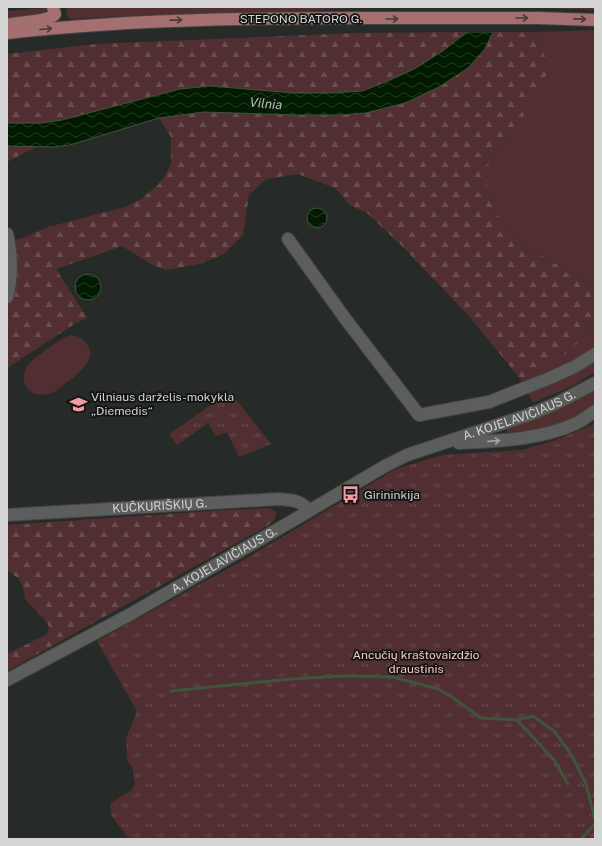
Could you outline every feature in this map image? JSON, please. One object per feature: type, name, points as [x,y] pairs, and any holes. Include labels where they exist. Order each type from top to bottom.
[{"type":"main road","points":[[7,25],[53,17],[55,14],[53,7]]},
{"type":"main road","name":"STEPONO BATORO G.","points":[[7,33],[162,21],[538,18],[595,20]]},
{"type":"street","points":[[7,234],[9,243],[10,288],[7,297]]},
{"type":"street","points":[[288,239],[344,317],[419,415],[489,402],[550,378],[576,366],[595,354]]},
{"type":"street","name":"A. KOJELAVIČIAUS G.","points":[[7,680],[128,615],[385,466],[407,455],[531,414],[595,383]]},
{"type":"street","name":"A. KOJELAVIČIAUS G.","points":[[442,444],[525,438],[577,423],[595,411]]},
{"type":"street","name":"KUČKURIŠKIŲ G.","points":[[7,515],[279,499],[300,502],[309,511]]},
{"type":"green space","points":[[69,7],[353,8],[70,19],[66,14]]},
{"type":"green space","points":[[595,7],[595,10],[538,8]]},
{"type":"green space","points":[[47,9],[48,13],[7,21],[7,11]]},
{"type":"green space","points":[[595,30],[595,302],[584,280],[521,244],[495,211],[487,188],[487,167],[493,153],[510,140],[546,58],[534,32]]},
{"type":"green space","points":[[467,32],[444,51],[416,68],[362,91],[294,93],[210,86],[180,89],[62,120],[42,123],[7,123],[7,54],[96,44],[353,33]]},
{"type":"green space","points":[[493,32],[534,32],[546,58],[546,76],[510,140],[493,153],[487,167],[487,188],[495,211],[521,244],[584,280],[595,301],[595,321],[581,340],[563,356],[521,380],[468,315],[403,247],[367,213],[350,205],[335,188],[298,174],[266,179],[249,195],[243,235],[224,254],[200,264],[166,270],[151,264],[122,246],[56,269],[87,318],[76,323],[7,368],[7,239],[20,239],[48,227],[125,207],[141,199],[158,185],[166,174],[171,163],[171,137],[159,118],[204,112],[340,115],[485,49]]},
{"type":"green space","points":[[13,145],[36,147],[7,162],[7,146]]},
{"type":"green space","points":[[595,321],[595,372],[572,386],[533,403],[521,380],[562,354],[581,338]]},
{"type":"green space","points":[[72,335],[84,341],[90,351],[89,358],[81,370],[50,394],[36,394],[26,387],[24,375],[29,364],[56,343],[65,337]]},
{"type":"green space","points":[[595,389],[595,405],[572,420],[537,431],[508,434],[507,429],[510,427],[539,418]]},
{"type":"green space","points":[[230,392],[271,444],[239,457],[227,432],[216,436],[208,423],[177,445],[169,434]]},
{"type":"green space","name":"Ancučių kraštovaizdžio draustinis","points":[[595,424],[595,839],[129,839],[111,815],[110,804],[131,791],[135,784],[133,769],[127,760],[126,739],[137,711],[97,641],[240,562],[396,469],[442,455],[522,450],[553,441]]},
{"type":"green space","points":[[270,508],[276,512],[276,517],[267,526],[7,671],[7,654],[47,634],[49,627],[46,621],[25,599],[24,591],[19,579],[7,570],[7,525]]},
{"type":"water","name":"Vilnia","points":[[467,32],[493,32],[485,49],[468,68],[439,87],[405,103],[366,113],[340,115],[296,115],[204,112],[159,118],[70,145],[53,147],[7,146],[7,123],[42,123],[62,120],[180,89],[210,86],[294,93],[362,91],[416,68],[444,50]]},
{"type":"water","points":[[313,208],[321,208],[327,214],[327,222],[321,228],[313,228],[307,222],[307,214]]},
{"type":"water","points":[[88,274],[97,278],[101,287],[97,296],[88,300],[79,296],[75,287],[79,278]]},
{"type":"pier","points":[[470,7],[495,7],[495,32],[463,32],[467,25]]},
{"type":"waterway","points":[[171,691],[292,679],[343,676],[393,677],[438,689],[481,718],[517,720],[533,716],[554,731],[571,754],[586,784],[595,819]]},
{"type":"waterway","points":[[517,720],[554,760],[568,784]]},
{"type":"waterway","points":[[581,839],[595,824]]},
{"type":"place","name":"Vilniaus darželis-mokykla „Diemedis“","points":[[78,404]]},
{"type":"place","name":"Girininkija","points":[[351,495]]}]
